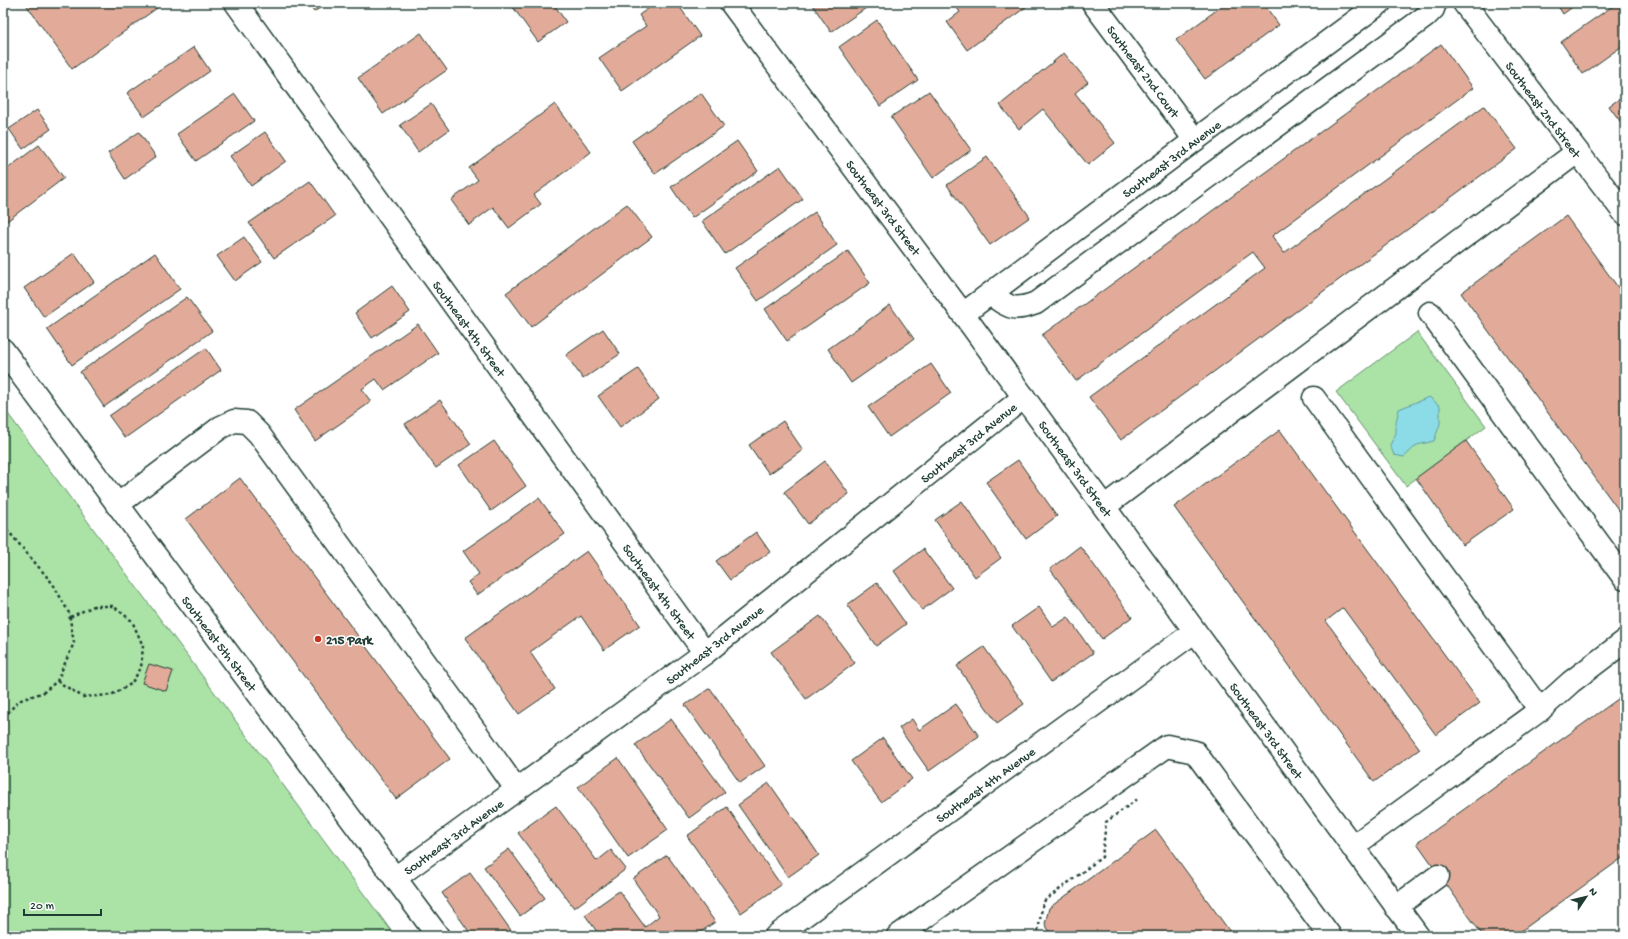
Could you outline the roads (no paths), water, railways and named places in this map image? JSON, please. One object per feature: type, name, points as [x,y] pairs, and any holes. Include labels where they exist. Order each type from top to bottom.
[{"type":"street","name":"Southeast 4th Street","points":[[236,3],[705,653]]},
{"type":"street","name":"Southeast 3rd Street","points":[[731,3],[964,314],[1105,506],[1194,632],[1418,936]]},
{"type":"street","name":"Southeast 2nd Court","points":[[1093,3],[1195,140]]},
{"type":"street","name":"Southeast 3rd Avenue","points":[[964,314],[1380,3]]},
{"type":"street","points":[[990,294],[1012,308],[1025,307],[1036,303],[1425,17],[1433,8],[1435,3]]},
{"type":"street","name":"Southeast 2nd Street","points":[[1464,3],[1625,214]]},
{"type":"street","points":[[1105,506],[1577,152]]},
{"type":"street","points":[[1430,313],[1625,579]]},
{"type":"street","name":"Southeast 5th Street","points":[[3,350],[438,936]]},
{"type":"street","name":"Southeast 3rd Avenue","points":[[394,878],[705,653],[1024,397]]},
{"type":"street","points":[[1314,398],[1540,710]]},
{"type":"street","points":[[117,505],[221,427],[234,421],[247,422],[264,440],[517,790]]},
{"type":"street","name":"Southeast 4th Avenue","points":[[776,936],[1194,632]]},
{"type":"street","points":[[1352,847],[1540,710],[1571,682],[1625,641]]},
{"type":"street","points":[[898,936],[1167,746],[1195,752],[1330,936]]},
{"type":"street","points":[[1396,907],[1438,876]]},
{"type":"water","points":[[1429,397],[1440,406],[1440,424],[1434,441],[1417,445],[1404,457],[1394,455],[1390,445],[1396,433],[1396,422],[1399,409]]},
{"type":"place","name":"215 Park","points":[[318,639]]}]
